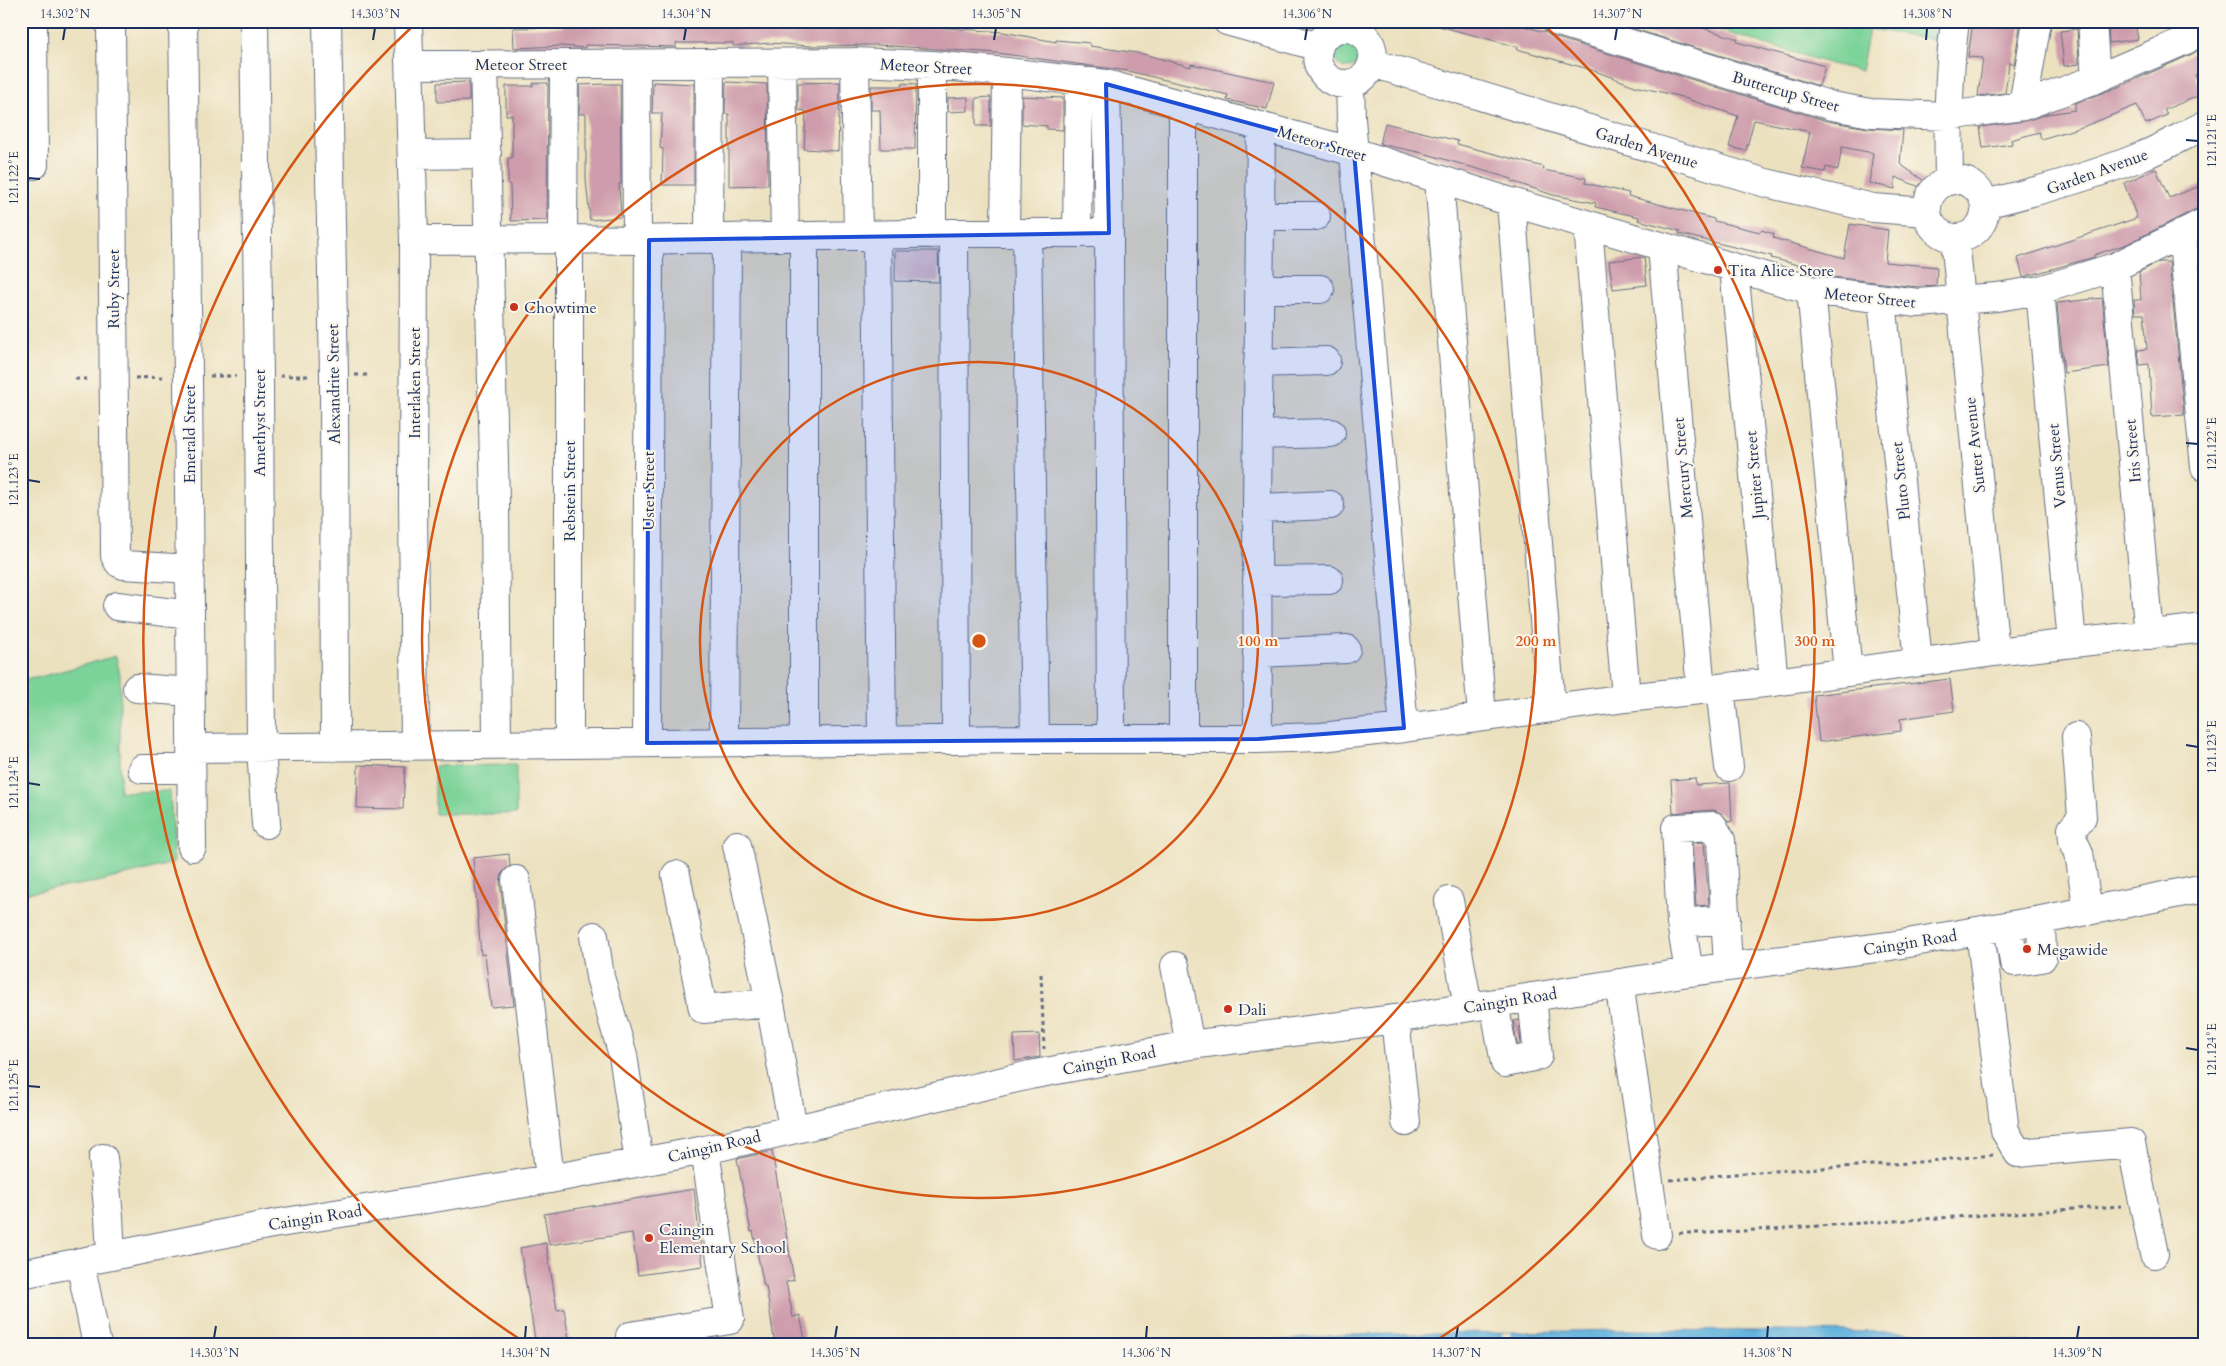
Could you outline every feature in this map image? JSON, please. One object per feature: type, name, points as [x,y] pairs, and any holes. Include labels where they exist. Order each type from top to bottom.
[{"type":"street","points":[[33,21],[34,165]]},
{"type":"street","name":"Ruby Street","points":[[111,21],[115,556],[119,563],[124,565],[190,569]]},
{"type":"street","name":"Emerald Street","points":[[183,21],[192,847]]},
{"type":"street","name":"Amethyst Street","points":[[254,21],[259,376],[261,748],[266,824]]},
{"type":"street","name":"Alexandrite Street","points":[[327,21],[334,375],[335,747]]},
{"type":"street","name":"Interlaken Street","points":[[408,21],[411,65],[414,240],[413,499],[415,745]]},
{"type":"street","points":[[1227,21],[1319,47]]},
{"type":"street","name":"Buttercup Street","points":[[1556,21],[1832,106],[1871,113],[1947,116],[2022,106],[2096,80],[2186,40],[2205,26]]},
{"type":"street","points":[[1949,180],[1947,116],[1950,58],[1955,21]]},
{"type":"street","points":[[2022,106],[2037,21]]},
{"type":"street","points":[[2092,21],[2096,80]]},
{"type":"street","points":[[1352,25],[1371,45],[1372,63],[1364,77],[1350,84],[1338,84],[1328,79],[1320,70],[1317,59],[1319,47],[1326,36],[1337,29],[1352,25]]},
{"type":"street","points":[[855,62],[868,235],[882,741]]},
{"type":"street","name":"Meteor Street","points":[[411,65],[855,62],[932,65],[1106,84],[1354,152],[1511,202],[1811,290],[1882,300],[1918,303],[1960,301],[1997,298],[2040,290],[2116,267],[2194,227]]},
{"type":"street","points":[[782,63],[794,237],[804,742]]},
{"type":"street","name":"Garden Avenue","points":[[1372,63],[1766,183],[1819,197],[1873,208],[1926,212]]},
{"type":"street","points":[[484,64],[490,239],[497,744]]},
{"type":"street","name":"Rebstein Street","points":[[564,64],[569,744]]},
{"type":"street","name":"Uster Street","points":[[636,64],[643,240],[647,743]]},
{"type":"street","points":[[710,64],[718,238],[724,742]]},
{"type":"street","points":[[932,65],[943,234],[956,740]]},
{"type":"street","points":[[1007,72],[1016,233],[1035,739]]},
{"type":"street","points":[[1077,232],[1079,80]]},
{"type":"street","points":[[1106,84],[1109,233],[1111,739]]},
{"type":"street","points":[[1350,84],[1354,152],[1404,728]]},
{"type":"street","points":[[1183,740],[1184,104]]},
{"type":"street","points":[[1258,739],[1257,508],[1260,126]]},
{"type":"street","name":"Garden Avenue","points":[[1985,204],[2039,191],[2096,173],[2144,155],[2205,126]]},
{"type":"street","points":[[413,155],[487,154]]},
{"type":"street","points":[[1438,179],[1482,717]]},
{"type":"street","points":[[1949,180],[1961,180],[1972,184],[1980,193],[1985,204],[1984,217],[1978,228],[1967,236],[1955,238],[1945,236],[1936,231],[1926,212],[1927,202],[1932,192],[1939,184],[1949,180]]},
{"type":"street","points":[[1511,202],[1551,708]]},
{"type":"street","points":[[1259,216],[1316,216]]},
{"type":"street","points":[[1588,225],[1626,698]]},
{"type":"street","points":[[2194,227],[2205,466]]},
{"type":"street","points":[[414,240],[643,240],[868,235],[1109,233]]},
{"type":"street","name":"Sutter Avenue","points":[[1955,238],[1995,652]]},
{"type":"street","name":"Mercury Street","points":[[1662,247],[1711,689],[1729,767]]},
{"type":"street","name":"Iris Street","points":[[2116,267],[2148,634]]},
{"type":"street","name":"Jupiter Street","points":[[1734,268],[1774,682]]},
{"type":"street","points":[[1260,289],[1320,289]]},
{"type":"street","points":[[1811,290],[1848,672]]},
{"type":"street","name":"Venus Street","points":[[2040,290],[2072,643]]},
{"type":"street","name":"Pluto Street","points":[[1882,300],[1918,662]]},
{"type":"street","points":[[1258,363],[1326,361]]},
{"type":"street","points":[[1258,435],[1331,433]]},
{"type":"street","points":[[1257,508],[1330,505]]},
{"type":"street","points":[[1257,580],[1329,580]]},
{"type":"street","points":[[117,606],[190,614]]},
{"type":"street","points":[[142,769],[261,748],[1035,739],[1183,740],[1321,737],[1404,728],[1626,698],[1774,682],[1995,652],[2205,628]]},
{"type":"street","points":[[1257,654],[1346,649]]},
{"type":"street","points":[[137,688],[191,692]]},
{"type":"street","points":[[2076,737],[2082,817],[2072,829],[2073,840],[2079,853],[2088,911]]},
{"type":"street","points":[[1688,972],[1681,923],[1676,828],[1713,826],[1721,840],[1728,966]]},
{"type":"street","points":[[737,845],[794,1128]]},
{"type":"street","points":[[676,875],[703,1009],[770,1003]]},
{"type":"street","points":[[516,880],[550,1179]]},
{"type":"street","name":"Caingin Road","points":[[21,1274],[267,1225],[550,1179],[704,1150],[1046,1072],[1190,1045],[1395,1019],[1728,966],[1890,946],[2041,920],[2205,888]]},
{"type":"street","points":[[1449,901],[1481,1005],[1505,1063],[1538,1056],[1532,997]]},
{"type":"street","points":[[1681,923],[1726,919]]},
{"type":"street","points":[[2008,926],[2014,962],[2042,958],[2041,920]]},
{"type":"street","points":[[1980,931],[2005,1131],[2018,1153],[2130,1143],[2154,1254]]},
{"type":"street","points":[[594,936],[600,977],[623,1055],[639,1162]]},
{"type":"street","points":[[1175,966],[1190,1045]]},
{"type":"street","points":[[1619,983],[1658,1235]]},
{"type":"street","points":[[1395,1019],[1406,1122]]},
{"type":"street","points":[[630,1336],[730,1320],[704,1150]]},
{"type":"street","points":[[103,1158],[107,1186],[111,1255]]},
{"type":"street","points":[[80,1262],[97,1345]]},
{"type":"path","points":[[75,379],[369,375]]},
{"type":"path","points":[[1041,974],[1046,1072]]},
{"type":"path","points":[[1650,1182],[2018,1153]]},
{"type":"path","points":[[1658,1235],[2142,1204]]},
{"type":"highlighted area","points":[[1106,84],[1354,152],[1404,728],[1258,739],[647,743],[649,240],[1109,233]]},
{"type":"green space","points":[[1689,21],[1941,21],[1938,40],[1869,29],[1861,71],[1831,64]]},
{"type":"green space","points":[[1342,44],[1352,44],[1359,51],[1359,61],[1352,68],[1342,68],[1335,61],[1335,51]]},
{"type":"green space","points":[[116,656],[120,675],[120,792],[170,791],[174,863],[97,882],[26,893],[21,888],[21,679],[36,678]]},
{"type":"green space","points":[[516,765],[516,814],[435,814],[435,766]]},
{"type":"water","points":[[1624,1330],[1902,1332],[2052,1345],[1227,1345],[1340,1335]]},
{"type":"pier","points":[[1510,1332],[1511,1345],[1503,1345],[1502,1333]]},
{"type":"building","points":[[732,21],[780,21],[817,24],[879,23],[1003,32],[1056,42],[1056,40],[1090,43],[1090,46],[1143,54],[1191,67],[1191,64],[1274,82],[1267,109],[1227,100],[1228,95],[1128,71],[997,53],[877,45],[809,46],[770,43],[733,46],[733,43],[676,43],[676,47],[585,45],[585,48],[562,46],[514,48],[513,28],[562,27],[562,24],[688,25],[732,23]]},
{"type":"building","points":[[1440,21],[1514,21],[1513,23],[1545,32],[1551,36],[1827,121],[1868,128],[1903,130],[1900,164],[1930,185],[1927,190],[1895,177],[1895,189],[1869,183],[1873,153],[1842,147],[1838,170],[1826,167],[1825,172],[1802,168],[1810,132],[1754,120],[1746,151],[1729,147],[1738,116],[1678,96],[1635,86],[1592,70],[1517,49],[1518,47],[1439,26]]},
{"type":"building","points":[[1618,21],[1680,21],[1738,39],[1737,42],[1825,66],[1819,86],[1618,24]]},
{"type":"building","points":[[1973,21],[2021,21],[2014,64],[2009,63],[2005,93],[1978,96],[1983,58],[1968,57]]},
{"type":"building","points":[[2108,21],[2135,21],[2138,39],[2109,43]]},
{"type":"building","points":[[2077,29],[2079,64],[2064,66],[2060,31]]},
{"type":"building","points":[[2205,46],[2205,70],[2195,75],[2203,94],[2164,110],[2167,115],[2146,124],[2137,105],[2085,126],[2041,139],[2039,132],[2011,140],[2012,144],[1983,148],[1980,127],[2025,121],[2047,114],[2075,110],[2075,103],[2121,86],[2192,54]]},
{"type":"building","points":[[469,82],[469,101],[437,102],[437,83]]},
{"type":"building","points":[[653,82],[694,84],[694,185],[662,185],[663,149],[660,148],[662,113],[652,113]]},
{"type":"building","points":[[726,82],[767,84],[768,185],[729,186],[729,114],[725,114]]},
{"type":"building","points":[[840,82],[838,151],[804,149],[806,111],[798,110],[798,83]]},
{"type":"building","points":[[533,83],[548,83],[547,220],[511,221],[508,158],[512,158],[512,115],[506,115],[506,86],[533,86]]},
{"type":"building","points":[[902,83],[916,84],[915,149],[881,149],[880,110],[871,110],[871,86],[902,86]]},
{"type":"building","points":[[620,84],[621,184],[619,184],[621,217],[590,220],[586,180],[586,114],[579,114],[580,85]]},
{"type":"building","points":[[1022,96],[1063,98],[1063,130],[1047,129],[1047,126],[1022,124]]},
{"type":"building","points":[[968,97],[968,111],[948,112],[948,98]]},
{"type":"building","points":[[991,97],[991,126],[976,126],[976,98]]},
{"type":"building","points":[[1385,123],[1458,141],[1457,144],[1544,167],[1543,170],[1586,178],[1585,183],[1629,193],[1628,196],[1714,219],[1714,221],[1760,232],[1761,230],[1774,234],[1773,238],[1844,258],[1850,224],[1888,230],[1885,262],[1937,267],[1936,286],[1918,287],[1832,277],[1809,271],[1810,268],[1771,258],[1772,256],[1679,234],[1680,231],[1638,220],[1639,217],[1595,207],[1596,203],[1553,195],[1511,181],[1512,179],[1423,153],[1380,144]]},
{"type":"building","points":[[2156,169],[2169,198],[2205,184],[2205,207],[2198,208],[2127,244],[2094,255],[2095,257],[2023,277],[2018,258],[2137,218],[2124,183]]},
{"type":"building","points":[[895,251],[938,251],[939,282],[895,281]]},
{"type":"building","points":[[1644,257],[1647,285],[1613,289],[1609,261]]},
{"type":"building","points":[[2159,262],[2169,262],[2184,415],[2152,417],[2149,364],[2140,365],[2138,350],[2147,349],[2144,314],[2135,314],[2134,300],[2141,300],[2139,272]]},
{"type":"building","points":[[2102,298],[2109,367],[2064,373],[2057,303]]},
{"type":"building","points":[[1950,679],[1954,711],[1900,719],[1901,731],[1819,742],[1814,695]]},
{"type":"building","points":[[358,765],[405,767],[403,809],[357,808]]},
{"type":"building","points":[[1695,778],[1696,785],[1730,783],[1732,821],[1729,822],[1721,813],[1713,810],[1673,813],[1671,780]]},
{"type":"building","points":[[1704,842],[1709,905],[1696,906],[1692,843]]},
{"type":"building","points":[[509,854],[510,866],[502,873],[500,882],[514,1005],[491,1007],[485,954],[481,955],[473,858]]},
{"type":"building","points":[[1519,1020],[1521,1044],[1517,1044],[1513,1021]]},
{"type":"building","points":[[1039,1034],[1040,1057],[1015,1061],[1014,1035]]},
{"type":"building","points":[[772,1151],[794,1280],[786,1282],[793,1317],[800,1315],[806,1345],[775,1345],[766,1286],[764,1286],[753,1231],[751,1232],[737,1159]]},
{"type":"building","points":[[694,1189],[703,1266],[638,1275],[632,1233],[549,1245],[544,1214]]},
{"type":"building","points":[[546,1243],[557,1310],[564,1309],[570,1345],[536,1345],[520,1248]]},
{"type":"place","name":"Tita Alice Store","points":[[1718,270]]},
{"type":"place","name":"Chowtime","points":[[514,307]]},
{"type":"place","name":"Megawide","points":[[2027,949]]},
{"type":"place","name":"Dali","points":[[1228,1009]]},
{"type":"place","name":"Caingin Elementary School","points":[[649,1238]]}]
